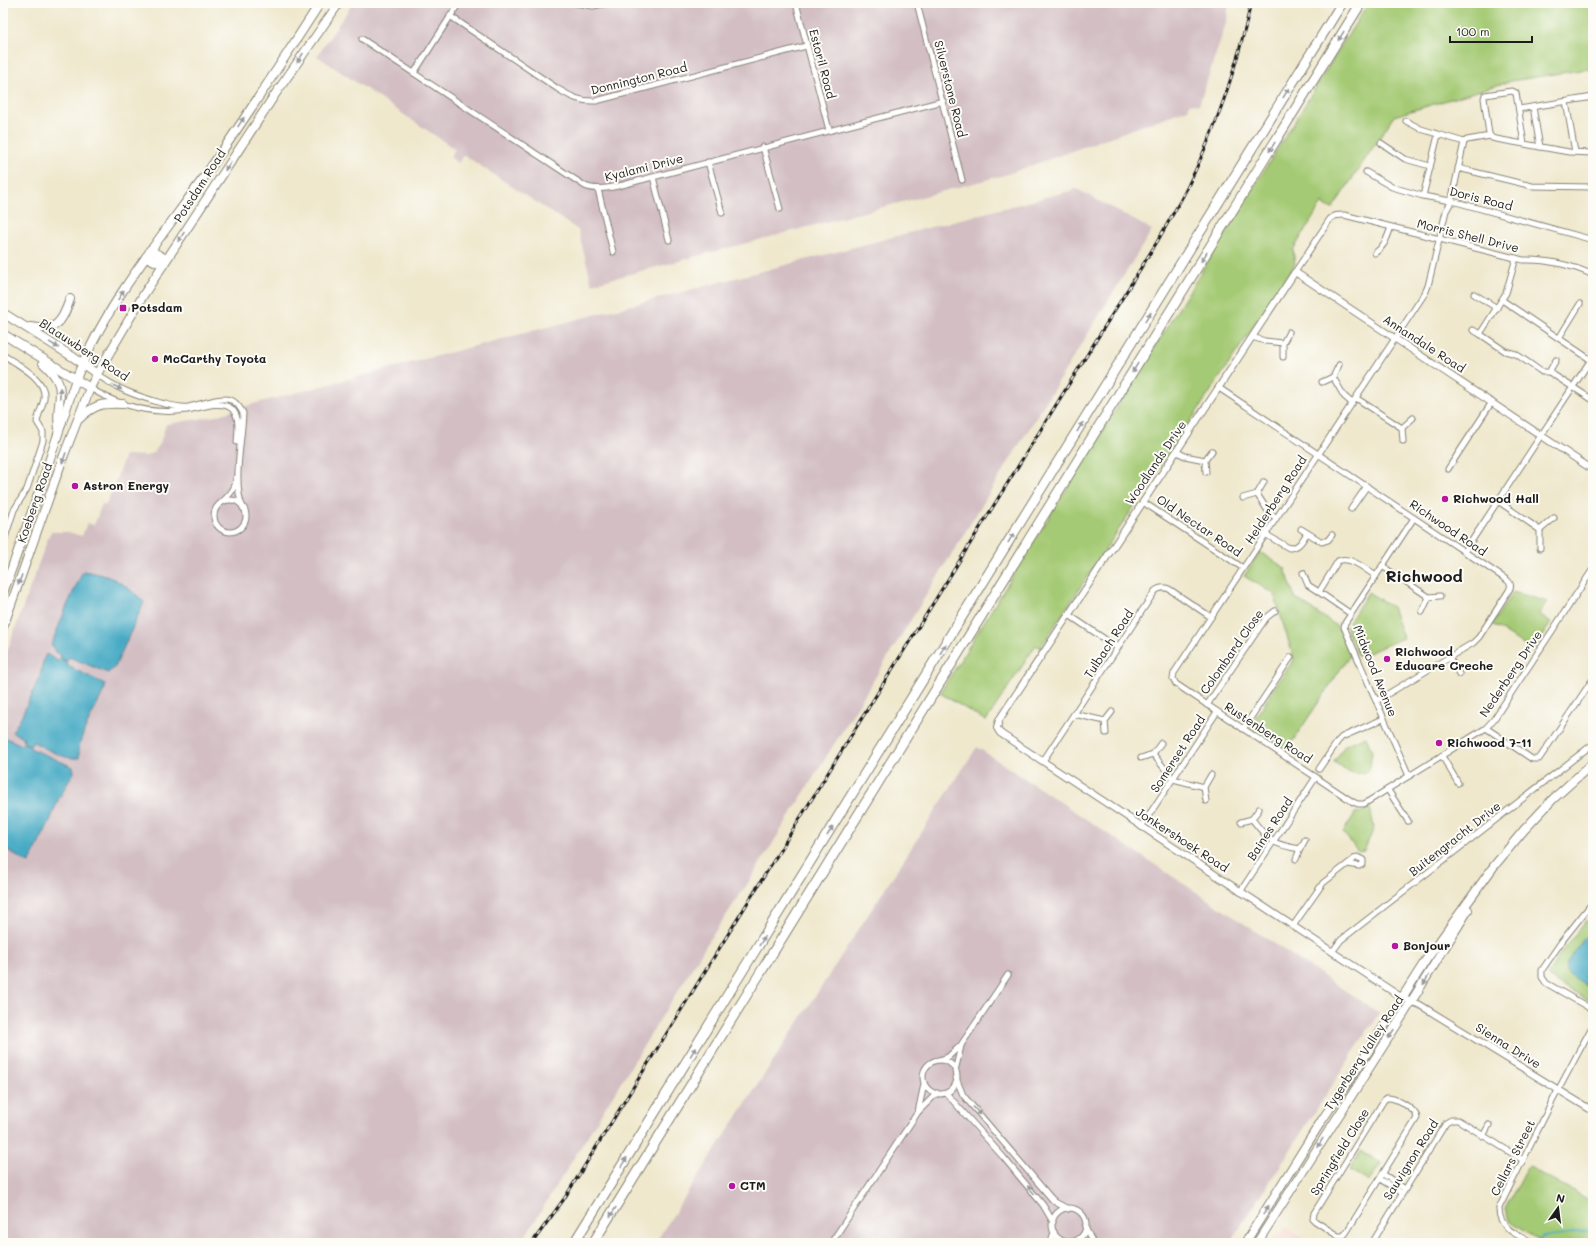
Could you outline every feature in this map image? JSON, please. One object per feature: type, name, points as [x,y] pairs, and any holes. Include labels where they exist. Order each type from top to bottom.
[{"type":"highway","points":[[573,1243],[1342,3]]},
{"type":"highway","points":[[594,1243],[1361,3]]},
{"type":"main road","name":"Potsdam Road","points":[[76,379],[82,363],[105,320],[148,254],[203,178],[320,3]]},
{"type":"main road","name":"Potsdam Road","points":[[90,388],[164,262],[274,96],[339,3]]},
{"type":"main road","points":[[148,254],[164,262]]},
{"type":"main road","points":[[25,326],[41,329],[54,326],[63,317],[70,299]]},
{"type":"main road","name":"Blaauwberg Road","points":[[3,313],[97,374]]},
{"type":"main road","points":[[3,334],[90,388]]},
{"type":"main road","points":[[28,350],[52,371],[59,383],[61,393],[58,423],[59,432]]},
{"type":"main road","name":"Koeberg Road","points":[[3,593],[76,379]]},
{"type":"main road","name":"Koeberg Road","points":[[3,627],[90,388]]},
{"type":"main road","points":[[77,421],[91,408],[99,405],[123,404]]},
{"type":"main road","name":"Tygerberg Valley Road","points":[[1245,1243],[1322,1120],[1362,1061],[1426,960],[1488,875],[1524,830],[1554,799],[1593,763]]},
{"type":"main road","name":"Tygerberg Valley Road","points":[[1257,1243],[1412,1001],[1488,875]]},
{"type":"street","points":[[414,73],[459,3]]},
{"type":"street","points":[[575,3],[593,6],[608,3]]},
{"type":"street","name":"Estoril Road","points":[[796,3],[829,130]]},
{"type":"street","name":"Silverstone Road","points":[[917,3],[943,100],[962,180]]},
{"type":"street","name":"Donnington Road","points":[[450,16],[558,89],[573,98],[589,102],[806,46]]},
{"type":"street","name":"Kyalami Drive","points":[[362,39],[585,186],[598,189],[653,177],[943,100]]},
{"type":"street","points":[[1491,137],[1484,98],[1486,95],[1514,92],[1516,93],[1524,144]]},
{"type":"street","points":[[1519,109],[1593,97]]},
{"type":"street","points":[[1566,102],[1575,152]]},
{"type":"street","points":[[1533,107],[1540,147]]},
{"type":"street","points":[[1406,121],[1421,129],[1464,142],[1467,140],[1491,137],[1540,147],[1593,153]]},
{"type":"street","points":[[1423,196],[1438,135]]},
{"type":"street","name":"Helderberg Road","points":[[1174,673],[1427,290],[1464,142]]},
{"type":"street","points":[[1381,143],[1405,159],[1430,166]]},
{"type":"street","points":[[763,147],[780,210]]},
{"type":"street","points":[[708,162],[722,213]]},
{"type":"street","points":[[1458,168],[1532,186],[1593,186]]},
{"type":"street","name":"Doris Road","points":[[1366,172],[1392,187],[1423,196],[1504,215],[1593,240]]},
{"type":"street","points":[[653,177],[669,240]]},
{"type":"street","points":[[598,189],[613,252]]},
{"type":"street","name":"Morris Shell Drive","points":[[1338,215],[1516,258],[1541,260],[1581,270],[1593,275]]},
{"type":"street","name":"Woodlands Drive","points":[[997,728],[999,720],[1252,336],[1330,219],[1333,216],[1338,215]]},
{"type":"street","points":[[1375,253],[1381,249],[1385,243],[1391,227]]},
{"type":"street","points":[[1480,334],[1508,290],[1516,258]]},
{"type":"street","name":"Annandale Road","points":[[1295,272],[1593,470]]},
{"type":"street","points":[[1474,294],[1496,308]]},
{"type":"street","points":[[1465,551],[1592,359],[1502,300]]},
{"type":"street","points":[[1559,338],[1580,304]]},
{"type":"street","points":[[1473,330],[1505,351],[1516,354],[1538,370],[1542,372],[1549,372],[1573,386],[1591,399],[1593,393]]},
{"type":"street","points":[[1283,357],[1283,343],[1289,332]]},
{"type":"street","points":[[1252,336],[1265,341],[1283,343]]},
{"type":"street","points":[[3,355],[41,384],[44,392],[44,399],[37,420],[37,425],[44,434],[43,441],[27,489],[14,510],[3,544]]},
{"type":"street","points":[[1549,372],[1556,360]]},
{"type":"street","points":[[1322,382],[1333,377],[1339,365]]},
{"type":"street","name":"Blaauwberg Road","points":[[97,374],[129,393],[170,405],[186,407],[226,399],[234,402]]},
{"type":"street","points":[[1333,377],[1344,396],[1352,403]]},
{"type":"street","points":[[90,388],[123,404],[138,408],[172,412],[220,405],[230,408],[235,413],[238,424],[236,481],[231,493],[216,510],[214,520],[220,528],[226,532],[237,531],[243,525],[246,517],[240,501],[239,486],[243,413],[240,407],[234,402],[230,408]]},
{"type":"street","name":"Richwood Road","points":[[1219,388],[1511,583],[1511,587],[1479,637],[1473,643],[1376,701]]},
{"type":"street","points":[[1356,398],[1402,428],[1404,441]]},
{"type":"street","points":[[1448,469],[1492,402]]},
{"type":"street","points":[[1402,428],[1413,418]]},
{"type":"street","points":[[1206,472],[1205,460],[1212,450]]},
{"type":"street","points":[[1177,452],[1185,456],[1205,460]]},
{"type":"street","points":[[1243,498],[1257,494],[1264,482]]},
{"type":"street","points":[[1351,510],[1367,486]]},
{"type":"street","points":[[1257,494],[1268,511],[1276,518]]},
{"type":"street","points":[[222,502],[234,501],[243,508]]},
{"type":"street","name":"Old Nectar Road","points":[[1143,502],[1243,568]]},
{"type":"street","points":[[1498,502],[1540,530]]},
{"type":"street","name":"Midwood Avenue","points":[[1409,776],[1345,631],[1345,623],[1414,518]]},
{"type":"street","points":[[1540,548],[1540,530],[1554,518]]},
{"type":"street","points":[[1301,529],[1322,542],[1328,540],[1332,535]]},
{"type":"street","points":[[1265,534],[1289,548],[1292,548],[1299,545],[1307,533]]},
{"type":"street","points":[[1319,592],[1338,561],[1342,560],[1354,563],[1376,576]]},
{"type":"street","points":[[1382,566],[1429,597],[1440,596]]},
{"type":"street","name":"Nederberg Drive","points":[[1361,804],[1367,803],[1486,728],[1494,719],[1593,569]]},
{"type":"street","points":[[1303,573],[1308,585],[1351,614]]},
{"type":"street","name":"Tulbach Road","points":[[1043,761],[1155,591],[1165,587],[1170,589],[1211,617]]},
{"type":"street","points":[[1422,612],[1429,597]]},
{"type":"street","name":"Colombard Close","points":[[1208,705],[1266,618],[1274,611]]},
{"type":"street","points":[[1069,615],[1118,648]]},
{"type":"street","points":[[1243,729],[1291,657]]},
{"type":"street","points":[[1449,657],[1459,674]]},
{"type":"street","name":"Rustenberg Road","points":[[1174,673],[1173,679],[1176,684],[1353,802],[1361,804]]},
{"type":"street","points":[[1486,728],[1532,759],[1539,759],[1593,679]]},
{"type":"street","points":[[1106,733],[1105,721],[1112,712]]},
{"type":"street","name":"Somerset Road","points":[[1141,827],[1217,712]]},
{"type":"street","points":[[1074,714],[1105,721]]},
{"type":"street","points":[[1319,769],[1342,737],[1384,719]]},
{"type":"street","name":"Jonkershoek Road","points":[[997,728],[1000,733],[1357,968]]},
{"type":"street","points":[[1141,758],[1153,754],[1161,743]]},
{"type":"street","name":"Buitengracht Drive","points":[[1332,952],[1341,940],[1593,744]]},
{"type":"street","points":[[1153,754],[1173,779],[1204,787]]},
{"type":"street","points":[[1442,756],[1458,783]]},
{"type":"street","points":[[1206,801],[1204,787],[1211,775]]},
{"type":"street","name":"Baines Road","points":[[1240,892],[1316,777]]},
{"type":"street","points":[[1388,790],[1408,821]]},
{"type":"street","points":[[1241,822],[1252,819],[1259,809]]},
{"type":"street","points":[[1252,819],[1265,837],[1281,846],[1300,849]]},
{"type":"street","points":[[1296,859],[1305,840]]},
{"type":"street","points":[[1293,926],[1323,883],[1348,864]]},
{"type":"street","points":[[1593,902],[1562,941],[1542,970],[1541,974],[1546,982],[1593,1010]]},
{"type":"street","name":"Tygerberg Valley Road","points":[[1357,968],[1402,998]]},
{"type":"street","points":[[918,1112],[924,1084],[923,1075],[927,1066],[934,1061],[948,1056],[961,1045],[1008,974]]},
{"type":"street","name":"Sienna Drive","points":[[1402,998],[1420,1004],[1593,1111]]},
{"type":"street","name":"Cellars Street","points":[[1533,1242],[1505,1227],[1502,1223],[1499,1212],[1501,1203],[1593,1025]]},
{"type":"street","points":[[961,1045],[955,1071],[956,1078],[963,1095],[1051,1198],[1068,1209],[1079,1212],[1085,1221],[1093,1243]]},
{"type":"street","points":[[939,1060],[948,1063],[955,1071]]},
{"type":"street","points":[[924,1084],[927,1088],[936,1093],[946,1092],[953,1087],[956,1078]]},
{"type":"street","points":[[946,1092],[1043,1205],[1052,1222],[1054,1232],[1051,1243]]},
{"type":"street","points":[[831,1243],[918,1112],[936,1093]]},
{"type":"street","name":"Springfield Close","points":[[1392,1098],[1414,1111],[1417,1118],[1381,1177],[1343,1236],[1338,1236],[1313,1219],[1314,1213],[1384,1100],[1392,1098]]},
{"type":"street","name":"Sauvignon Road","points":[[1372,1243],[1447,1122],[1453,1119],[1458,1120],[1523,1160]]},
{"type":"street","points":[[1483,1136],[1489,1125]]},
{"type":"street","points":[[1381,1177],[1403,1191]]},
{"type":"street","points":[[1052,1222],[1058,1213],[1068,1209]]},
{"type":"street","points":[[1054,1232],[1061,1240],[1071,1242],[1081,1237],[1086,1227]]},
{"type":"shaded area","points":[[353,3],[1229,3],[1227,20],[1199,105],[1190,103],[1188,109],[1008,174],[592,284],[578,230],[464,155],[458,163],[450,157],[455,149],[317,56]]},
{"type":"shaded area","points":[[1077,189],[1152,230],[750,880],[710,939],[521,1243],[3,1243],[3,662],[49,535],[51,532],[68,532],[82,536],[87,523],[94,525],[102,504],[106,505],[125,455],[146,456],[154,452],[160,444],[166,424],[216,416],[253,404]]},
{"type":"shaded area","points":[[977,747],[1379,1013],[1230,1243],[655,1243]]},
{"type":"shaded area","points":[[1286,1227],[1312,1243],[1270,1243],[1274,1236],[1281,1235]]},
{"type":"green space","points":[[1368,3],[1593,3],[1593,69],[1511,81],[1394,116],[1332,209],[1322,203],[1293,250],[1295,264],[1040,648],[1036,645],[986,721],[940,693]]},
{"type":"green space","points":[[1260,552],[1285,568],[1295,598],[1337,626],[1350,655],[1286,751],[1282,748],[1280,749],[1251,731],[1250,725],[1294,659],[1274,594],[1244,576]]},
{"type":"green space","points":[[1368,592],[1392,607],[1403,638],[1359,657],[1347,631],[1347,626]]},
{"type":"green space","points":[[1513,592],[1548,602],[1539,614],[1551,622],[1533,651],[1492,624]]},
{"type":"green space","points":[[1366,736],[1372,752],[1370,768],[1365,772],[1356,773],[1347,771],[1334,762],[1345,745]]},
{"type":"green space","points":[[1370,807],[1374,828],[1364,851],[1358,852],[1343,832],[1356,812],[1360,813]]},
{"type":"green space","points":[[1586,920],[1593,926],[1593,1003],[1549,978],[1548,975],[1560,954]]},
{"type":"green space","points":[[1361,1151],[1381,1163],[1369,1182],[1350,1170]]},
{"type":"green space","points":[[1528,1166],[1593,1202],[1593,1243],[1546,1243],[1509,1221],[1506,1208]]},
{"type":"water","points":[[83,571],[110,577],[116,580],[130,589],[144,602],[115,667],[108,673],[69,657],[67,661],[60,658],[61,655],[54,651],[54,648],[51,646],[65,610]]},
{"type":"water","points":[[46,654],[58,661],[59,659],[67,662],[66,665],[105,684],[105,688],[81,739],[79,758],[61,755],[33,742],[31,745],[23,742],[24,738],[12,732],[39,678]]},
{"type":"water","points":[[6,738],[22,745],[23,743],[30,746],[30,748],[73,767],[74,772],[58,800],[50,821],[29,863],[3,847],[3,743]]},
{"type":"water","points":[[1585,937],[1593,938],[1593,990],[1566,972],[1567,962]]},
{"type":"waterway","points":[[1538,1243],[1543,1237],[1593,1230]]},
{"type":"railway","points":[[532,1243],[564,1199],[1157,242],[1198,166],[1225,97],[1239,51],[1251,3]]},
{"type":"place","name":"Potsdam","points":[[123,308]]},
{"type":"place","name":"McCarthy Toyota","points":[[155,359]]},
{"type":"place","name":"Astron Energy","points":[[75,486]]},
{"type":"place","name":"Richwood Hall","points":[[1445,499]]},
{"type":"place","name":"Richwood Educare Creche","points":[[1387,659]]},
{"type":"place","name":"Richwood 7-11","points":[[1439,743]]},
{"type":"place","name":"Bonjour","points":[[1395,946]]},
{"type":"place","name":"CTM","points":[[732,1186]]},
{"type":"district","name":"Richwood","points":[[1424,576]]}]
